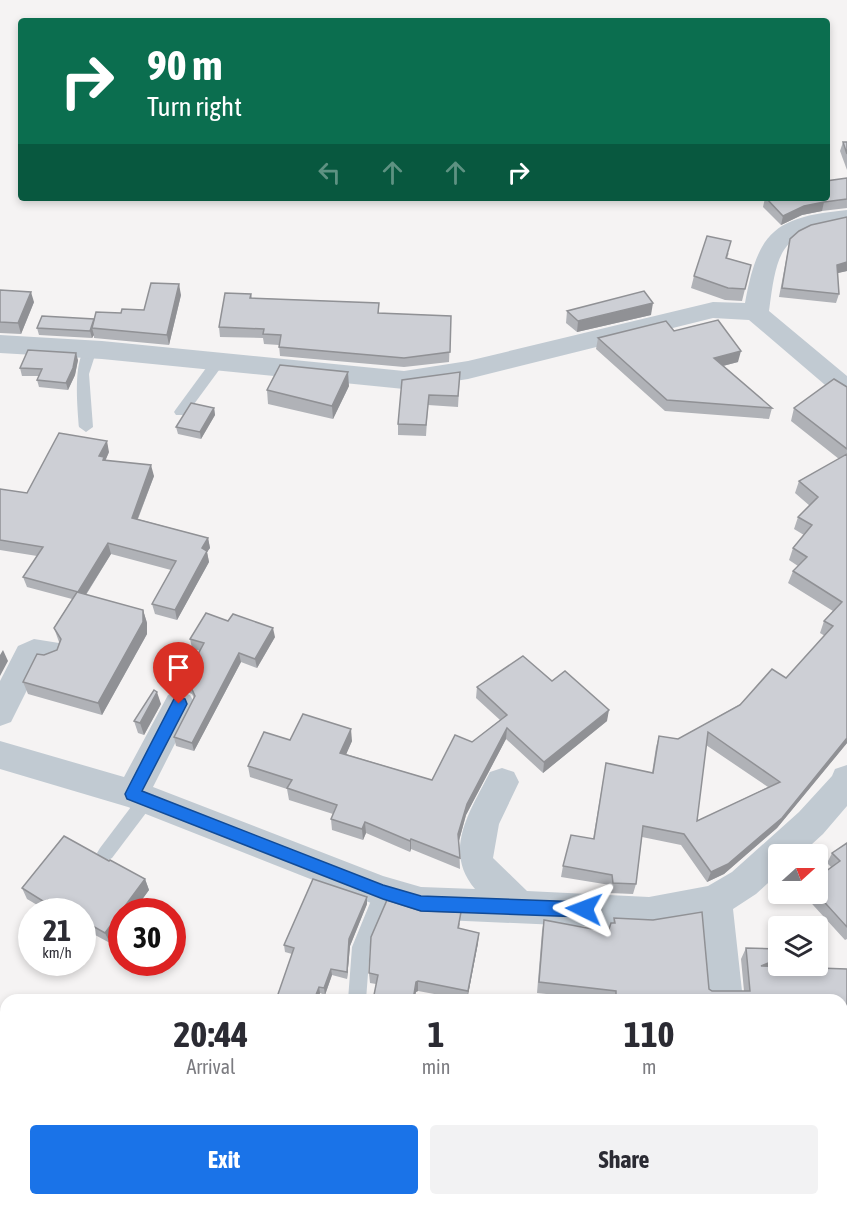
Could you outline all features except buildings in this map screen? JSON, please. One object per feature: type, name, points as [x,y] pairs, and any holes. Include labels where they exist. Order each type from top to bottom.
[{"type":"street","points":[[756,313],[760,284],[778,238],[798,227],[847,217]]},
{"type":"street","points":[[0,344],[91,349],[404,380],[468,370],[713,310],[737,309],[756,313],[847,390]]},
{"type":"street","points":[[0,713],[29,656],[34,651],[48,652]]},
{"type":"street","points":[[139,797],[179,704]]},
{"type":"street","points":[[0,754],[139,797],[383,892],[421,903],[649,913],[715,901],[744,883],[812,823],[844,786],[847,779]]},
{"type":"street","points":[[502,782],[479,835],[474,854],[477,865],[486,876],[518,906]]},
{"type":"street","points":[[715,901],[724,994]]},
{"type":"lane","points":[[86,427],[83,374],[91,349]]},
{"type":"lane","points":[[181,412],[218,363]]},
{"type":"lane","points":[[106,853],[139,797]]},
{"type":"lane","points":[[357,994],[361,947],[383,892]]},
{"type":"route","points":[[179,704],[132,794],[383,892],[421,903],[584,909]]}]
